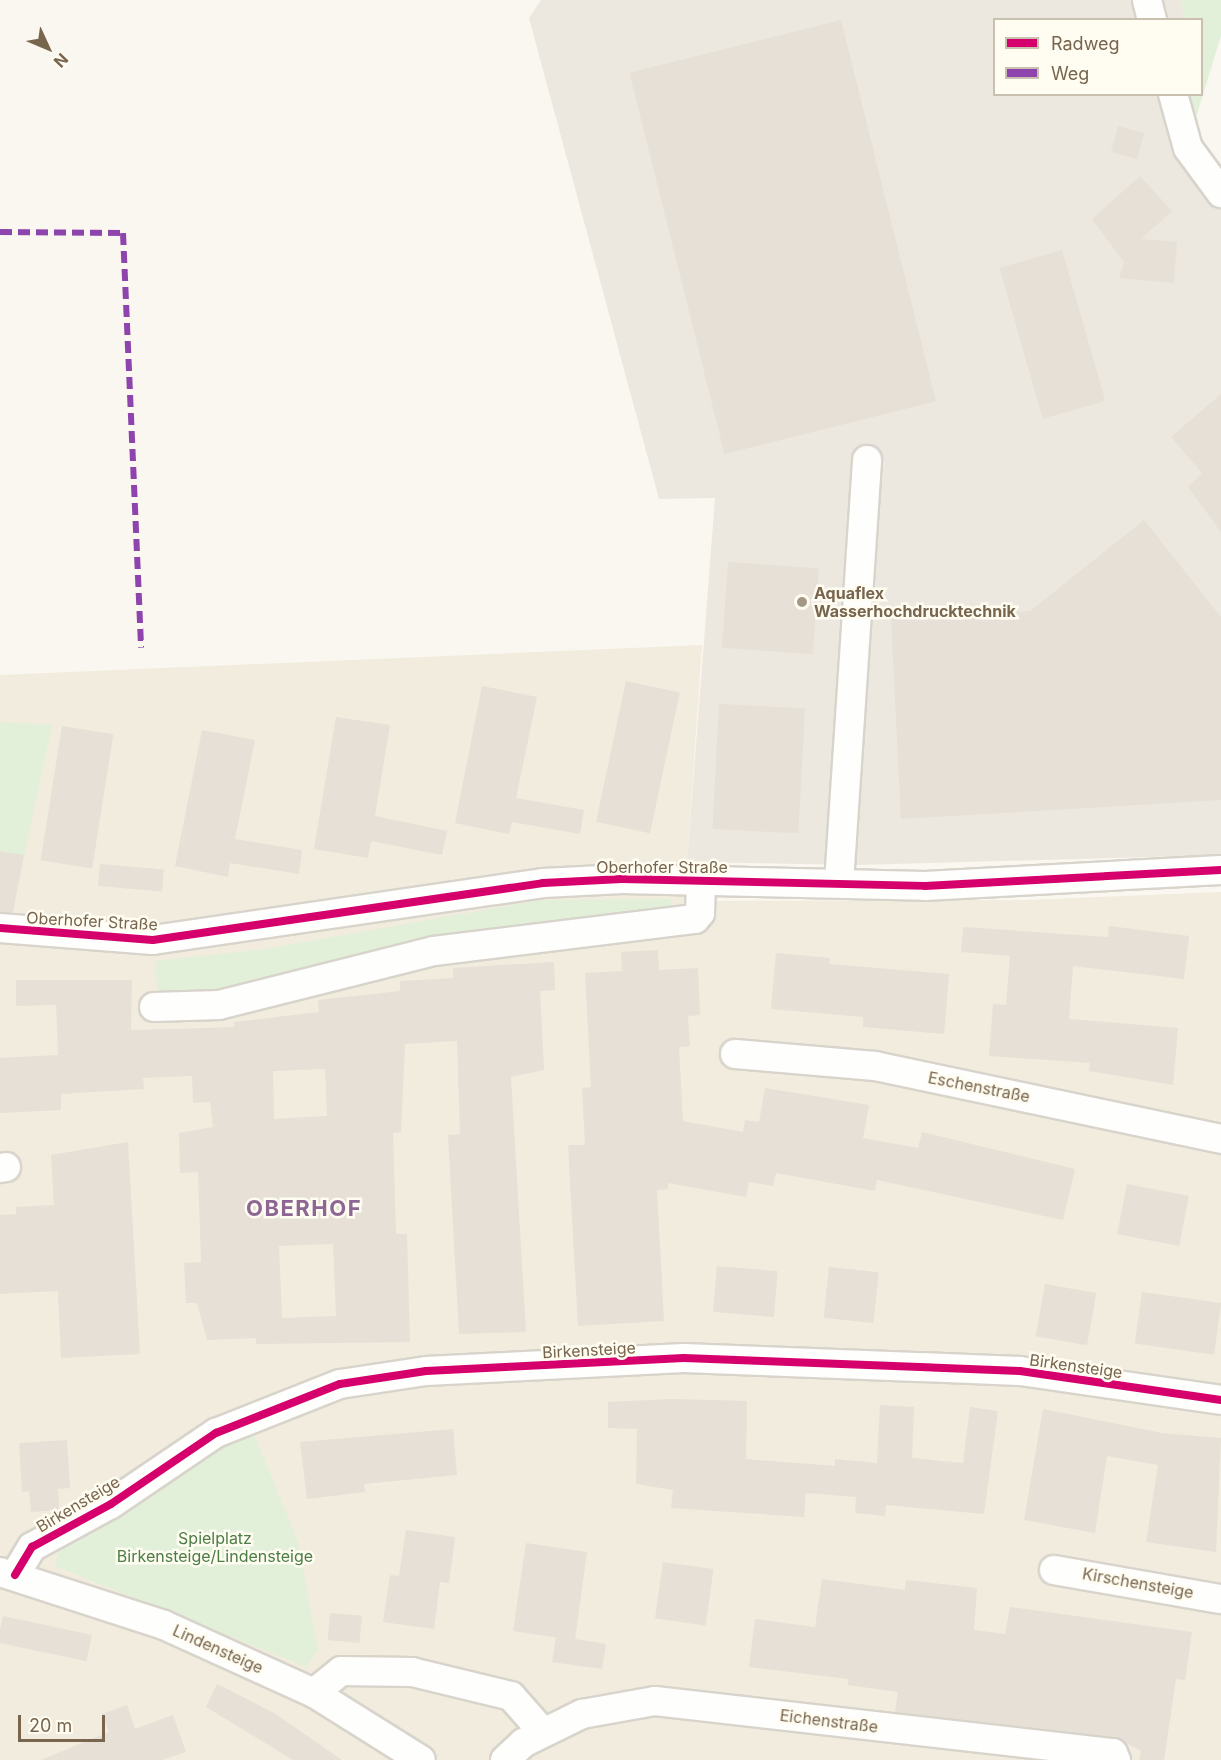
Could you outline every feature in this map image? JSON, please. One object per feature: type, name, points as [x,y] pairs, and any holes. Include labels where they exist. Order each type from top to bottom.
[{"type":"street","points":[[1147,0],[1152,18]]},
{"type":"street","points":[[1174,96],[1188,148],[1221,193]]},
{"type":"street","points":[[839,883],[867,460]]},
{"type":"street","name":"Oberhofer Straße","points":[[0,928],[153,940],[294,924],[479,890],[701,880],[983,884],[1221,870]]},
{"type":"street","name":"Oberhofer Straße","points":[[154,1007],[219,1005],[434,951],[695,919],[700,914],[701,880]]},
{"type":"street","name":"Eschenstraße","points":[[735,1054],[875,1066],[1221,1139]]},
{"type":"street","name":"Birkensteige","points":[[8,1573],[32,1547],[250,1416],[340,1384],[426,1371],[684,1358],[1020,1371],[1221,1400]]},
{"type":"street","name":"Kirschensteige","points":[[1054,1570],[1221,1599]]},
{"type":"street","name":"Lindensteige","points":[[8,1573],[164,1625],[314,1693],[421,1760]]},
{"type":"street","points":[[314,1693],[341,1671],[412,1672],[511,1696],[542,1731]]},
{"type":"street","name":"Eichenstraße","points":[[505,1760],[542,1731],[582,1714],[655,1701],[1113,1753],[1116,1760]]},
{"type":"shaded area","points":[[541,0],[1180,0],[1186,18],[993,18],[993,96],[1175,96],[1221,181],[1221,855],[857,865],[687,862],[715,498],[659,499],[529,18]]},
{"type":"shaded area","points":[[702,645],[687,862],[693,901],[1026,900],[1221,892],[1221,1760],[0,1760],[0,675]]},
{"type":"green space","points":[[1180,0],[1221,0],[1221,36],[1203,95],[1203,18],[1186,18]]},
{"type":"green space","points":[[1184,96],[1203,96],[1194,124]]},
{"type":"green space","points":[[0,722],[52,725],[24,856],[0,851]]},
{"type":"green space","points":[[672,899],[671,909],[269,988],[158,1001],[155,961],[266,949],[541,900]]},
{"type":"green space","name":"Spielplatz Birkensteige/Lindensteige","points":[[252,1429],[298,1542],[318,1650],[306,1667],[55,1566],[59,1551],[128,1510],[217,1443]]},
{"type":"building","points":[[841,20],[936,401],[725,454],[629,73]]},
{"type":"building","points":[[1118,126],[1144,133],[1137,159],[1111,152]]},
{"type":"building","points":[[1140,176],[1172,211],[1141,239],[1177,242],[1174,283],[1119,278],[1124,262],[1092,219]]},
{"type":"building","points":[[1062,250],[1105,401],[1043,419],[1000,268]]},
{"type":"building","points":[[1221,394],[1221,532],[1188,487],[1202,473],[1171,437]]},
{"type":"building","points":[[1144,520],[1221,617],[1221,800],[901,819],[891,619],[1030,611]]},
{"type":"building","points":[[728,562],[819,568],[813,654],[722,648]]},
{"type":"building","points":[[626,681],[680,692],[650,833],[596,822]]},
{"type":"building","points":[[482,686],[537,697],[516,798],[584,810],[580,834],[512,822],[509,834],[455,823]]},
{"type":"building","points":[[719,704],[805,709],[798,833],[712,829]]},
{"type":"building","points":[[336,717],[390,725],[375,816],[447,831],[442,855],[371,841],[368,858],[314,849]]},
{"type":"building","points":[[62,726],[113,734],[92,868],[41,860]]},
{"type":"building","points":[[202,730],[255,740],[235,839],[302,850],[299,874],[230,863],[228,877],[175,866]]},
{"type":"building","points":[[0,851],[24,855],[13,912],[0,912]]},
{"type":"building","points":[[100,864],[164,870],[162,891],[98,886]]},
{"type":"building","points":[[1109,926],[1189,936],[1184,979],[1073,966],[1069,1019],[1178,1028],[1173,1085],[1089,1071],[1090,1063],[989,1056],[993,1004],[1006,1005],[1010,956],[961,952],[963,927],[1108,937]]},
{"type":"building","points":[[658,950],[659,970],[698,968],[700,1015],[688,1016],[690,1046],[679,1047],[683,1121],[743,1132],[745,1120],[759,1122],[765,1088],[869,1105],[863,1138],[918,1148],[922,1132],[1075,1169],[1063,1220],[877,1180],[875,1191],[776,1173],[773,1186],[749,1182],[746,1197],[668,1183],[668,1189],[657,1190],[664,1321],[578,1326],[568,1145],[585,1145],[582,1088],[591,1087],[585,973],[622,971],[621,952]]},
{"type":"building","points":[[776,953],[830,958],[829,964],[949,974],[944,1034],[863,1027],[863,1017],[771,1009]]},
{"type":"building","points":[[554,962],[555,990],[540,991],[544,1070],[511,1077],[526,1332],[459,1334],[448,1135],[460,1134],[457,1041],[405,1044],[401,1132],[393,1133],[396,1234],[407,1234],[410,1342],[256,1344],[256,1338],[207,1340],[197,1303],[186,1303],[184,1263],[201,1262],[198,1172],[180,1173],[179,1133],[213,1127],[210,1102],[193,1103],[192,1076],[143,1078],[144,1089],[61,1094],[61,1110],[0,1113],[0,1058],[58,1055],[56,1005],[16,1006],[16,980],[132,980],[131,1030],[175,1029],[234,1027],[234,1022],[319,1012],[318,1000],[400,991],[400,981],[453,978],[453,968]],"holes":[[[325,1069],[327,1116],[274,1119],[273,1071]],[[333,1244],[336,1316],[282,1318],[279,1246]]]},
{"type":"building","points":[[128,1142],[140,1354],[61,1358],[58,1291],[0,1294],[0,1215],[16,1214],[16,1207],[54,1205],[51,1155]]},
{"type":"building","points":[[1127,1184],[1189,1196],[1179,1246],[1117,1234]]},
{"type":"building","points":[[717,1266],[778,1271],[774,1317],[713,1312]]},
{"type":"building","points":[[829,1267],[879,1272],[873,1323],[824,1318]]},
{"type":"building","points":[[1045,1284],[1096,1293],[1087,1345],[1036,1336]]},
{"type":"building","points":[[1142,1292],[1221,1303],[1214,1355],[1135,1343]]},
{"type":"building","points":[[672,1399],[747,1401],[746,1459],[835,1466],[835,1459],[877,1463],[880,1405],[914,1407],[912,1458],[963,1463],[970,1407],[998,1411],[984,1514],[886,1505],[885,1516],[855,1513],[856,1497],[806,1493],[804,1517],[671,1508],[673,1490],[636,1484],[637,1429],[608,1428],[608,1402]]},
{"type":"building","points":[[1043,1409],[1162,1433],[1221,1438],[1216,1552],[1146,1542],[1158,1465],[1107,1456],[1095,1533],[1024,1520]]},
{"type":"building","points":[[453,1429],[457,1475],[364,1484],[365,1492],[307,1499],[300,1442]]},
{"type":"building","points":[[67,1440],[70,1488],[58,1489],[59,1510],[31,1512],[29,1491],[22,1492],[19,1443]]},
{"type":"building","points":[[406,1530],[455,1537],[449,1583],[440,1582],[434,1629],[383,1622],[390,1575],[399,1576]]},
{"type":"building","points":[[526,1543],[587,1552],[575,1639],[606,1644],[602,1669],[552,1662],[556,1637],[513,1631]]},
{"type":"building","points":[[663,1562],[714,1569],[706,1626],[655,1618]]},
{"type":"building","points":[[822,1579],[905,1590],[906,1580],[977,1588],[974,1630],[1005,1634],[1010,1607],[1192,1632],[1185,1680],[1176,1679],[1164,1760],[1139,1760],[1141,1751],[1115,1737],[895,1712],[898,1692],[848,1685],[848,1679],[749,1667],[755,1619],[815,1627]]},
{"type":"building","points":[[330,1613],[362,1616],[360,1643],[328,1640]]},
{"type":"building","points":[[3,1616],[92,1635],[86,1661],[0,1643]]},
{"type":"building","points":[[217,1684],[274,1713],[342,1760],[293,1760],[206,1707]]},
{"type":"building","points":[[127,1705],[135,1729],[173,1715],[186,1752],[162,1760],[41,1760],[109,1732],[102,1714]]},
{"type":"marked path","points":[[0,232],[123,233],[141,648]]},
{"type":"cycle path","points":[[0,928],[153,940],[543,883],[622,879],[925,886],[1221,870]]},
{"type":"cycle path","points":[[15,1575],[32,1547],[111,1504],[216,1433],[340,1384],[426,1371],[684,1358],[1020,1371],[1221,1400]]},
{"type":"place","name":"Aquaflex Wasserhochdrucktechnik","points":[[802,602]]},
{"type":"district","name":"OBERHOF","points":[[304,1209]]}]
